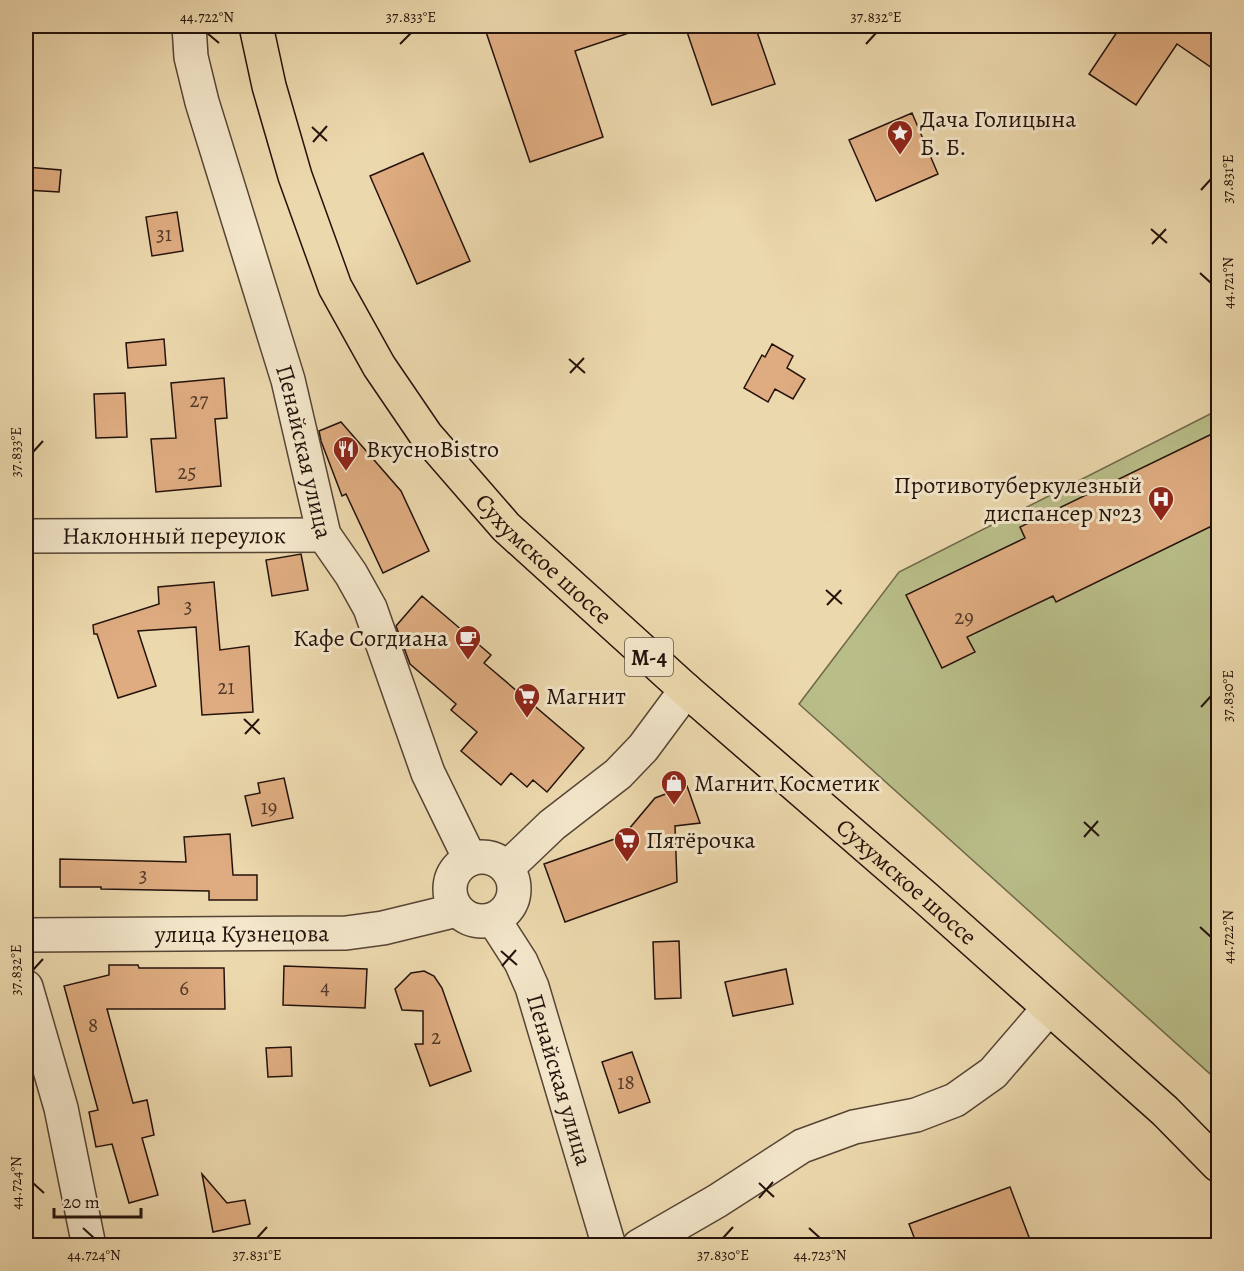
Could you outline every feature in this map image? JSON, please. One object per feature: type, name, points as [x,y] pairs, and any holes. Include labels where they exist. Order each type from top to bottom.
[{"type":"highway","name":"Сухумское шоссе","points":[[256,26],[269,86],[295,176],[335,287],[379,366],[426,435],[506,527],[686,690],[1049,1008],[1165,1112],[1218,1165]]},
{"type":"street","name":"Пенайская улица","points":[[189,26],[191,57],[202,102],[288,380],[324,535],[351,574],[370,608],[428,773],[470,859]]},
{"type":"street","name":"Наклонный переулок","points":[[26,536],[324,535]]},
{"type":"street","points":[[507,868],[552,825],[618,774],[643,748],[686,690]]},
{"type":"street","points":[[483,856],[497,860],[507,868],[514,882],[514,897],[507,911],[494,920],[481,922],[468,918],[457,910],[450,896],[450,881],[458,868],[470,859],[483,856]]},
{"type":"street","name":"улица Кузнецова","points":[[26,935],[346,933],[383,928],[457,910]]},
{"type":"street","name":"Пенайская улица","points":[[494,920],[521,962],[532,987],[609,1245]]},
{"type":"street","points":[[26,987],[60,1108],[89,1245]]},
{"type":"street","points":[[639,1245],[717,1201],[802,1146],[854,1127],[916,1115],[955,1100],[993,1072],[1049,1008]]},
{"type":"green space","points":[[1218,410],[1218,1081],[799,704],[899,572]]},
{"type":"building","points":[[484,26],[638,26],[638,30],[575,51],[603,137],[530,162]]},
{"type":"building","points":[[685,26],[755,26],[775,84],[712,105]]},
{"type":"building","points":[[1121,26],[1218,26],[1218,72],[1177,44],[1136,105],[1089,74]]},
{"type":"building","points":[[912,113],[938,174],[876,201],[849,140]]},
{"type":"building","points":[[423,153],[470,261],[417,284],[370,176]]},
{"type":"building","points":[[26,167],[61,170],[59,192],[26,190]]},
{"type":"building","points":[[177,212],[183,251],[152,256],[146,217]]},
{"type":"building","points":[[164,339],[166,365],[128,368],[126,343]]},
{"type":"building","points":[[772,344],[793,356],[787,368],[805,379],[793,399],[775,389],[768,402],[744,388],[762,355],[765,357]]},
{"type":"building","points":[[224,378],[227,418],[215,419],[221,486],[156,492],[151,439],[176,438],[171,383]]},
{"type":"building","points":[[125,393],[127,437],[96,438],[94,394]]},
{"type":"building","points":[[341,422],[401,491],[429,551],[383,573],[346,494],[342,496],[321,441],[319,431]]},
{"type":"building","points":[[1218,431],[1218,523],[1056,602],[1053,596],[967,637],[975,652],[942,668],[906,595],[1025,538],[1020,527]]},
{"type":"building","points":[[301,554],[308,590],[272,596],[266,560]]},
{"type":"building","points":[[214,582],[220,650],[249,646],[253,712],[202,715],[196,627],[138,631],[156,686],[118,698],[97,634],[94,634],[93,625],[159,604],[158,587]]},
{"type":"building","points":[[422,596],[491,655],[484,663],[584,748],[547,792],[533,780],[527,787],[511,773],[501,785],[461,751],[477,732],[451,710],[456,704],[410,664],[396,626]]},
{"type":"building","points":[[284,778],[293,818],[252,826],[245,796],[260,793],[258,783]]},
{"type":"building","points":[[687,786],[700,823],[675,826],[677,882],[565,922],[544,864],[623,836],[655,798]]},
{"type":"building","points":[[230,834],[233,875],[257,875],[257,900],[209,900],[209,891],[60,887],[60,859],[186,862],[184,837]]},
{"type":"building","points":[[679,941],[681,998],[655,999],[653,942]]},
{"type":"building","points":[[109,965],[138,965],[139,968],[224,968],[225,1009],[107,1009],[133,1103],[147,1100],[154,1135],[142,1138],[158,1195],[129,1203],[112,1144],[96,1147],[89,1112],[98,1110],[64,986],[109,975]]},
{"type":"building","points":[[284,966],[367,969],[365,1008],[283,1005]]},
{"type":"building","points":[[786,969],[793,1004],[733,1016],[725,982]]},
{"type":"building","points":[[424,971],[434,976],[442,988],[471,1071],[430,1086],[415,1044],[423,1044],[423,1011],[402,1010],[395,989],[411,973]]},
{"type":"building","points":[[291,1047],[292,1076],[268,1077],[266,1048]]},
{"type":"building","points":[[632,1052],[650,1102],[619,1113],[602,1062]]},
{"type":"building","points":[[202,1174],[227,1203],[245,1200],[250,1224],[213,1232]]},
{"type":"building","points":[[1010,1187],[1032,1245],[917,1245],[909,1224]]},
{"type":"place","name":"Дача Голицына Б. Б.","points":[[900,156]]},
{"type":"place","name":"ВкусноBistro","points":[[346,472]]},
{"type":"place","name":"Противотуберкулезный диспансер №23","points":[[1161,522]]},
{"type":"place","name":"Кафе Согдиана","points":[[468,661]]},
{"type":"place","name":"Магнит","points":[[527,719]]},
{"type":"place","name":"Магнит Косметик","points":[[674,806]]},
{"type":"place","name":"Пятёрочка","points":[[627,863]]}]
